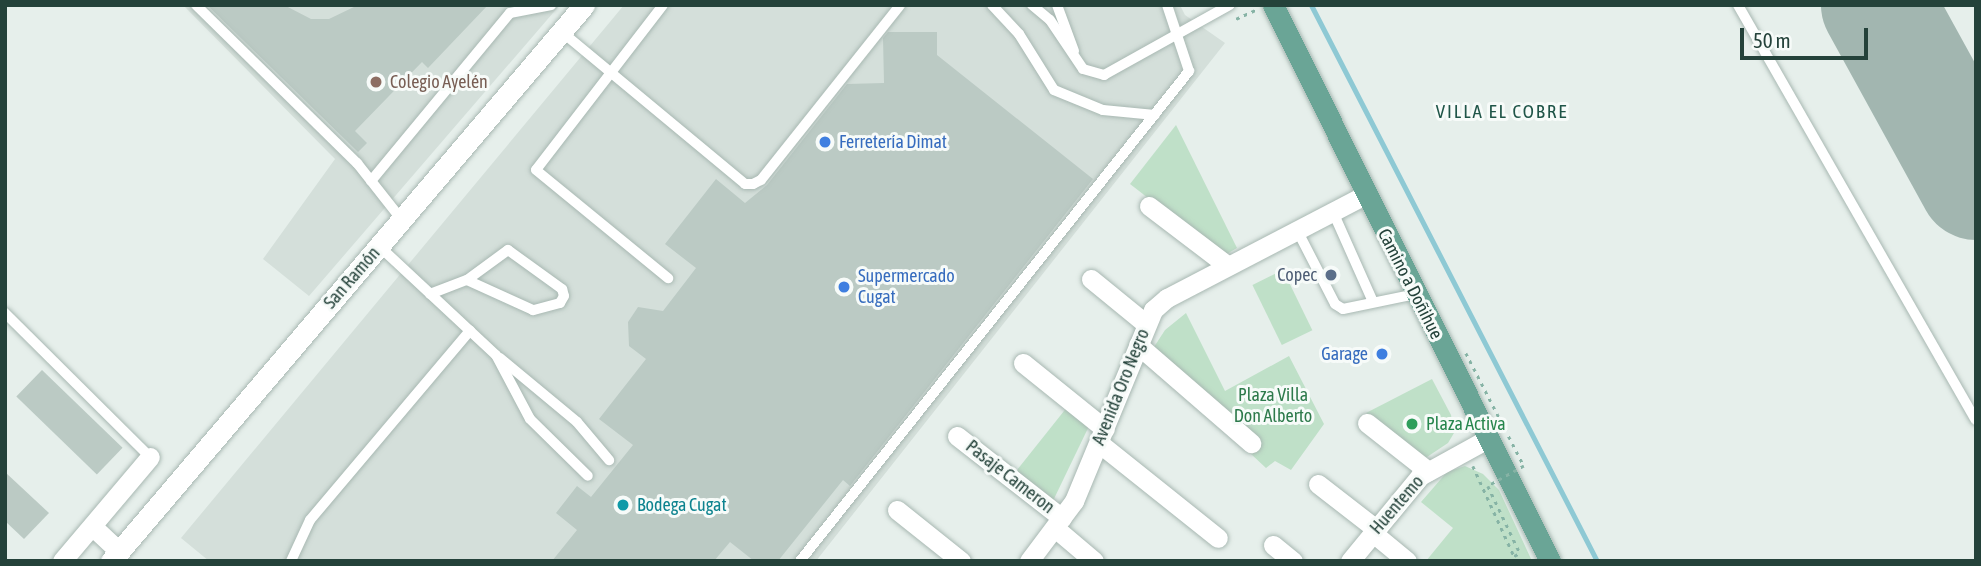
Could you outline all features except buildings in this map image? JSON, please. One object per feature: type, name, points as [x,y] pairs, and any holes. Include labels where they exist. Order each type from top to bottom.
[{"type":"main road","name":"Camino a Doñihue","points":[[1267,13],[1365,195],[1550,561]]},
{"type":"street","name":"San Ramón","points":[[92,526],[115,556],[584,5]]},
{"type":"street","name":"Avenida Oro Negro","points":[[1029,561],[1059,523],[1102,436],[1146,324],[1167,298],[1365,195]]},
{"type":"street","points":[[1149,205],[1228,266]]},
{"type":"street","points":[[1091,279],[1146,324]]},
{"type":"street","points":[[1138,345],[1251,443]]},
{"type":"street","points":[[1023,363],[1218,538]]},
{"type":"street","points":[[1367,423],[1428,471]]},
{"type":"street","name":"Pasaje Cameron","points":[[957,436],[1059,523],[1094,561]]},
{"type":"street","name":"Huentemo","points":[[1350,561],[1428,471],[1489,438]]},
{"type":"street","points":[[62,561],[150,457]]},
{"type":"street","points":[[1318,484],[1408,561]]},
{"type":"street","points":[[897,510],[961,561]]},
{"type":"street","points":[[1273,545],[1293,561]]},
{"type":"lane","points":[[195,5],[371,181],[402,220]]},
{"type":"lane","points":[[371,181],[510,13],[551,5]]},
{"type":"lane","points":[[663,5],[536,170],[668,278]]},
{"type":"lane","points":[[562,32],[745,184],[753,184],[761,180],[900,5]]},
{"type":"lane","points":[[992,5],[1018,34],[1054,90],[1103,110],[1156,115]]},
{"type":"lane","points":[[1032,5],[1050,20],[1090,75],[1104,75],[1177,31],[1224,7]]},
{"type":"lane","points":[[1057,5],[1074,55]]},
{"type":"lane","points":[[800,561],[1189,71],[1167,5]]},
{"type":"lane","points":[[1738,5],[1976,420]]},
{"type":"lane","points":[[1333,212],[1373,302]]},
{"type":"lane","points":[[1297,230],[1330,300],[1343,309],[1416,294]]},
{"type":"lane","points":[[379,246],[496,355],[577,422],[609,460]]},
{"type":"lane","points":[[430,294],[467,279],[508,250],[562,289],[564,296],[561,303],[533,310],[467,279]]},
{"type":"lane","points":[[5,313],[150,457]]},
{"type":"lane","points":[[290,561],[310,520],[470,331]]},
{"type":"lane","points":[[496,355],[530,419],[588,476]]},
{"type":"path","points":[[1206,17],[1215,29],[1254,9],[1267,13]]},
{"type":"path","points":[[1466,353],[1524,466],[1488,486],[1520,553],[1514,555],[1466,450]]},
{"type":"shaded area","name":"Colegio Ayelén","points":[[183,5],[559,6],[309,296],[263,259],[335,159]]},
{"type":"shaded area","points":[[624,5],[1180,5],[1185,15],[1225,43],[816,561],[209,561],[181,538]]},
{"type":"green space","points":[[1176,125],[1237,248],[1223,256],[1130,184]]},
{"type":"green space","points":[[1283,270],[1312,330],[1282,345],[1252,285]]},
{"type":"green space","name":"Plaza Villa Don Alberto","points":[[1186,313],[1225,391],[1289,356],[1324,424],[1291,470],[1275,461],[1266,468],[1251,454],[1257,441],[1154,347],[1165,330]]},
{"type":"green space","points":[[1432,379],[1451,415],[1454,433],[1448,443],[1424,459],[1366,413]]},
{"type":"green space","points":[[1068,406],[1090,424],[1051,505],[1013,475]]},
{"type":"green space","points":[[1465,466],[1483,474],[1499,490],[1532,561],[1426,561],[1453,528],[1421,502],[1447,472]]},
{"type":"waterway","points":[[1311,5],[1597,561]]},
{"type":"runway","points":[[1878,5],[1976,183]]},
{"type":"place","name":"Colegio Ayelén","points":[[376,82]]},
{"type":"place","name":"Ferretería Dimat","points":[[825,142]]},
{"type":"place","name":"Copec","points":[[1331,275]]},
{"type":"place","name":"Supermercado Cugat","points":[[844,287]]},
{"type":"place","name":"Garage","points":[[1382,354]]},
{"type":"place","name":"Plaza Activa","points":[[1412,424]]},
{"type":"place","name":"Bodega Cugat","points":[[623,505]]},
{"type":"district","name":"VILLA EL COBRE","points":[[1502,112]]}]
